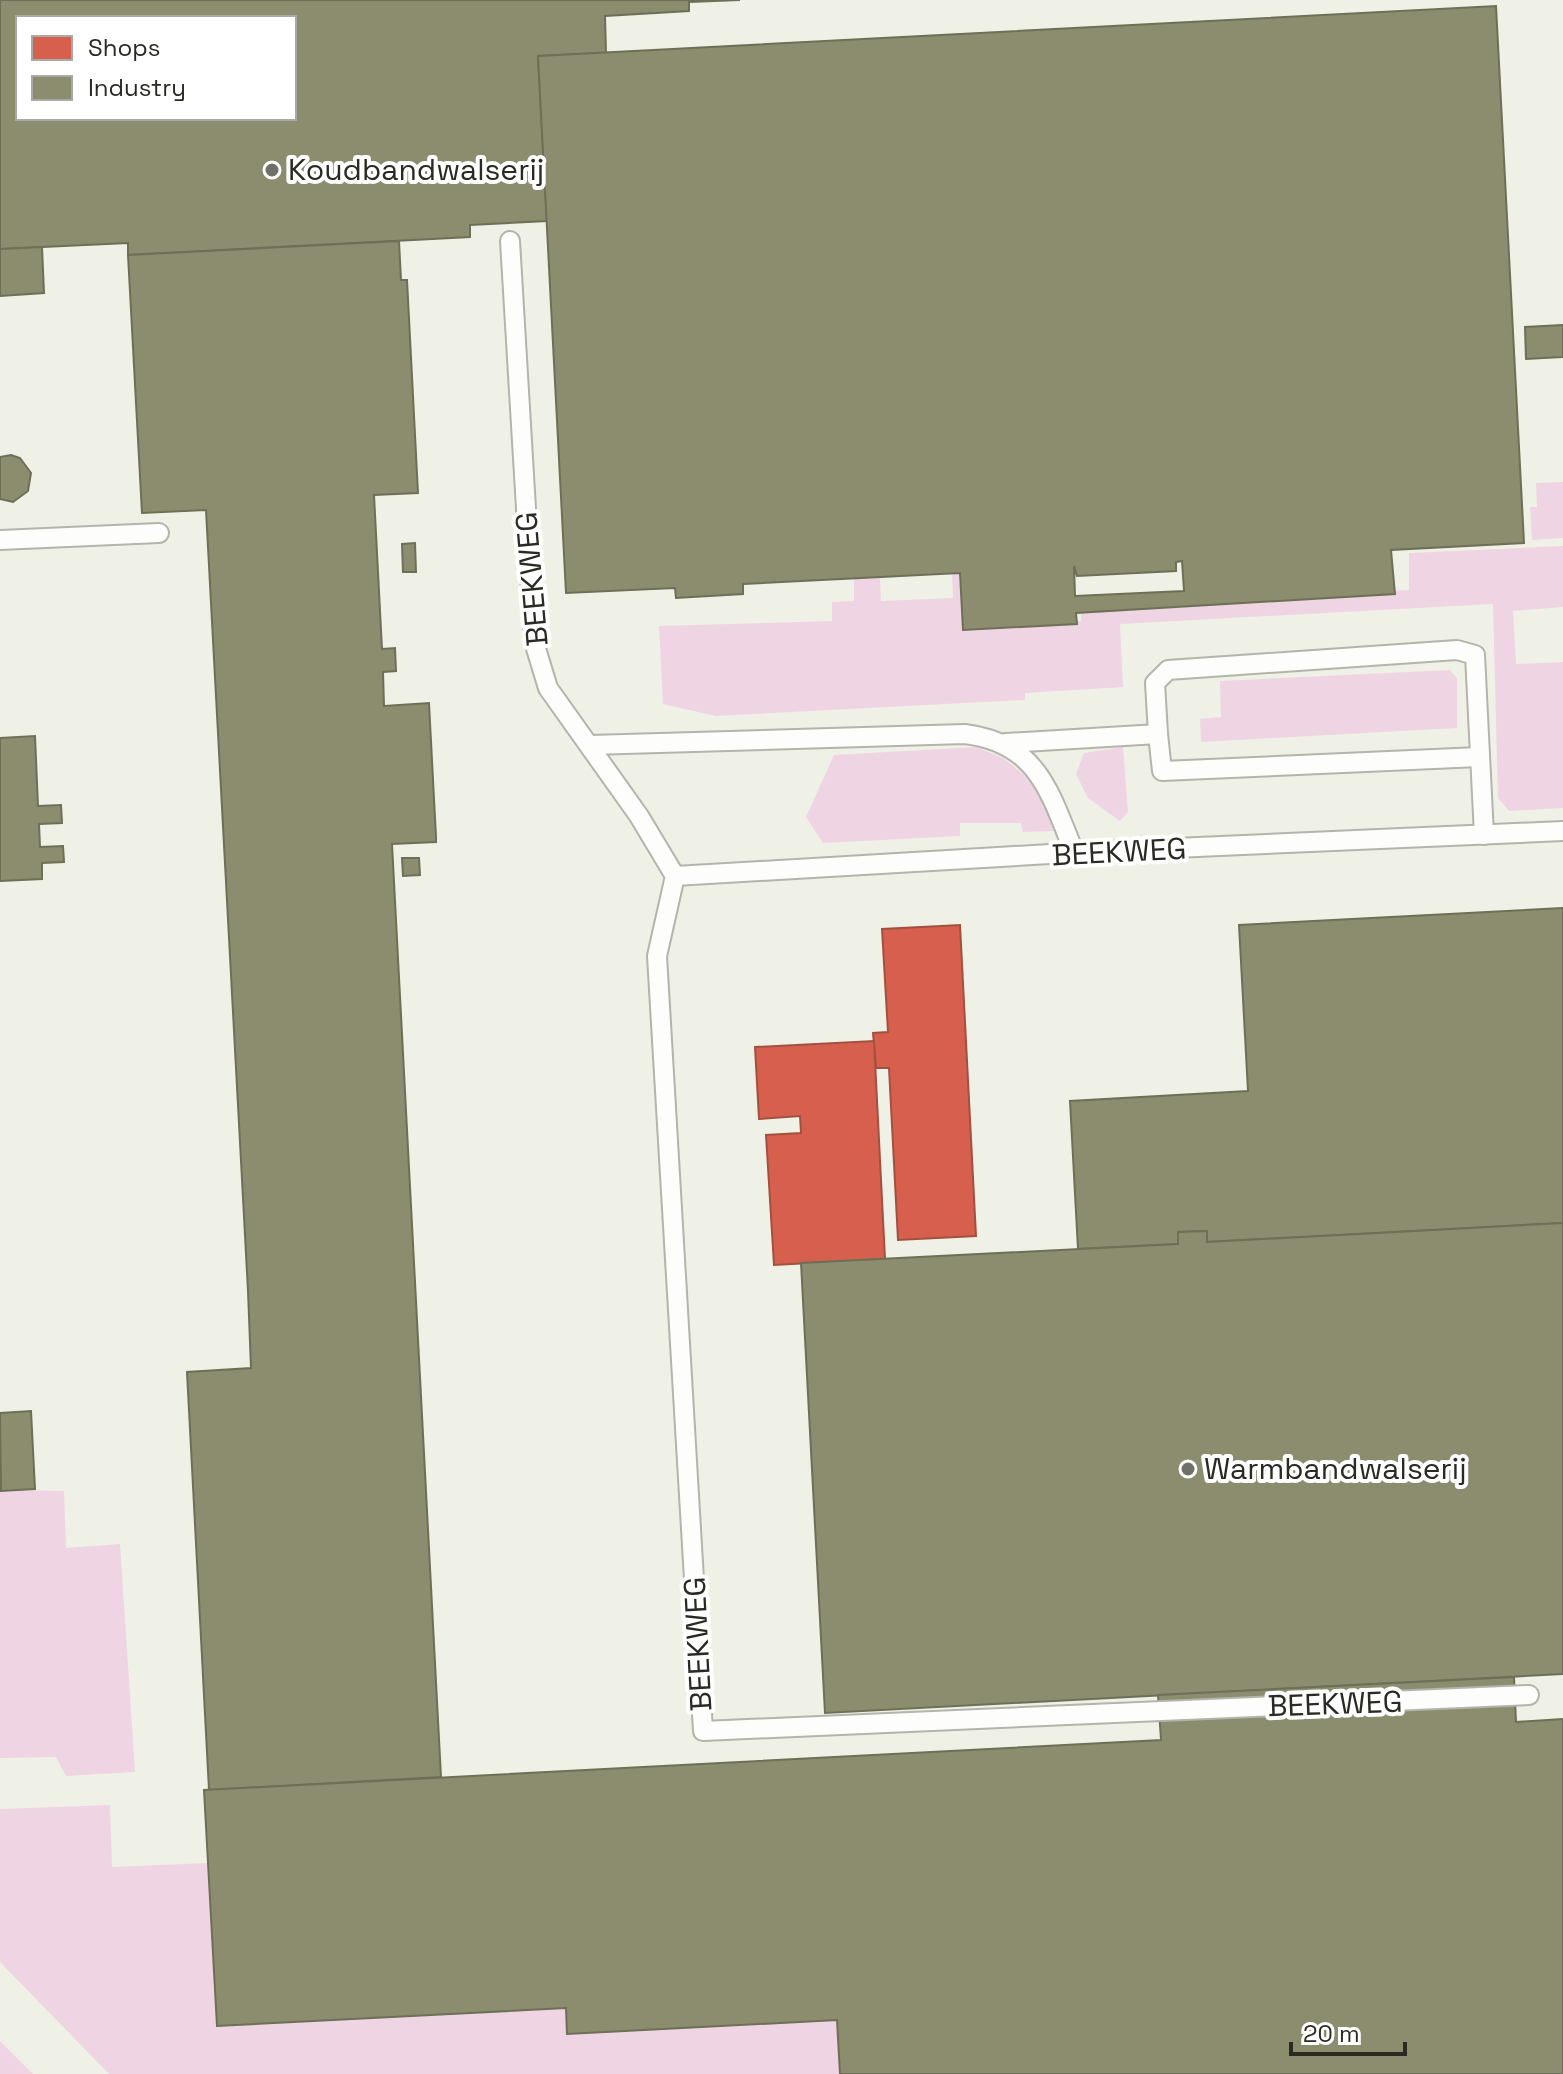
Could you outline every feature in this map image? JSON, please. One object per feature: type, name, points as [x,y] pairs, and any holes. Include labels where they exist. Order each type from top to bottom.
[{"type":"lane","name":"BEEKWEG","points":[[510,241],[534,642],[548,688],[590,745],[675,876],[657,956],[703,1731],[1529,1695]]},
{"type":"lane","points":[[0,540],[159,533]]},
{"type":"lane","points":[[1479,757],[1162,771],[1155,683],[1168,670],[1457,650],[1475,655],[1484,835]]},
{"type":"lane","points":[[590,745],[965,734],[1006,743],[1158,734]]},
{"type":"lane","points":[[1006,743],[1030,762],[1045,781],[1075,854]]},
{"type":"lane","name":"BEEKWEG","points":[[675,876],[1563,831]]},
{"type":"shaded area","points":[[1563,482],[1563,538],[1532,540],[1530,507],[1537,507],[1536,483]]},
{"type":"shaded area","points":[[1563,546],[1563,607],[1513,611],[1516,664],[1563,662],[1563,808],[1509,811],[1498,798],[1493,604],[1120,624],[1123,687],[1025,693],[1025,700],[716,716],[663,704],[659,626],[832,621],[832,602],[854,601],[854,579],[880,578],[881,601],[953,598],[952,573],[972,573],[975,627],[1081,621],[1081,604],[1409,590],[1409,553]]},
{"type":"shaded area","points":[[1450,670],[1457,678],[1457,728],[1201,742],[1200,719],[1221,717],[1220,681]]},
{"type":"shaded area","points":[[976,747],[1003,758],[1042,789],[1053,831],[1023,832],[1021,823],[960,823],[960,836],[823,843],[806,817],[834,755]]},
{"type":"shaded area","points":[[1123,747],[1128,812],[1120,821],[1088,798],[1076,774],[1084,753]]},
{"type":"shaded area","points":[[0,1490],[64,1491],[66,1548],[120,1544],[135,1772],[66,1776],[56,1757],[0,1758]]},
{"type":"shaded area","points":[[110,1805],[112,1867],[208,1863],[217,2026],[836,1994],[840,2074],[109,2074],[0,1962],[0,1809]]},
{"type":"shaded area","points":[[0,2041],[33,2074],[0,2074]]},
{"type":"building: Shops","points":[[960,925],[976,1236],[898,1240],[889,1068],[876,1068],[873,1033],[888,1032],[882,929]]},
{"type":"building: Shops","points":[[874,1041],[885,1259],[774,1265],[766,1135],[801,1133],[800,1116],[759,1119],[755,1047]]},
{"type":"building: Industry","name":"Koudbandwalserij","points":[[0,0],[740,0],[689,2],[689,11],[605,16],[606,53],[538,56],[547,221],[470,225],[470,237],[128,255],[128,243],[0,249]]},
{"type":"building: Industry","points":[[1496,6],[1524,543],[1391,550],[1395,594],[1076,613],[1077,624],[963,630],[960,573],[743,584],[743,594],[676,598],[675,588],[566,593],[538,56]],"holes":[[[1182,561],[1184,591],[1075,596],[1074,566],[1077,576],[1176,571],[1176,562]]]},
{"type":"building: Industry","points":[[399,241],[401,280],[407,280],[418,493],[374,495],[382,649],[395,648],[396,671],[383,672],[384,706],[429,703],[436,842],[392,844],[441,1777],[209,1790],[187,1372],[251,1368],[248,1291],[206,510],[142,513],[128,255]]},
{"type":"building: Industry","points":[[42,247],[44,293],[0,296],[0,249]]},
{"type":"building: Industry","points":[[1563,325],[1563,357],[1526,359],[1525,327]]},
{"type":"building: Industry","points":[[11,455],[20,458],[31,473],[28,491],[13,502],[0,499],[0,457]]},
{"type":"building: Industry","points":[[415,543],[416,572],[403,572],[402,544]]},
{"type":"building: Industry","points":[[35,736],[38,806],[61,805],[62,823],[39,824],[40,847],[63,846],[64,862],[42,863],[42,879],[0,881],[0,738]]},
{"type":"building: Industry","points":[[402,858],[419,858],[420,875],[403,876]]},
{"type":"building: Industry","points":[[1563,908],[1563,1223],[1207,1242],[1207,1231],[1178,1232],[1178,1244],[1078,1249],[1070,1101],[1248,1091],[1239,925]]},
{"type":"building: Industry","name":"Warmbandwalserij","points":[[1563,1223],[1563,1674],[825,1713],[801,1263],[1178,1244],[1178,1232],[1207,1231],[1207,1242]]},
{"type":"building: Industry","points":[[31,1411],[35,1489],[1,1491],[0,1413]]},
{"type":"building: Industry","points":[[1514,1677],[1516,1722],[1563,1719],[1563,2074],[840,2074],[837,2020],[567,2034],[566,2008],[217,2026],[204,1790],[1161,1740],[1158,1695]]},
{"type":"place","name":"Koudbandwalserij","points":[[272,170]]},
{"type":"place","name":"Warmbandwalserij","points":[[1188,1469]]}]
